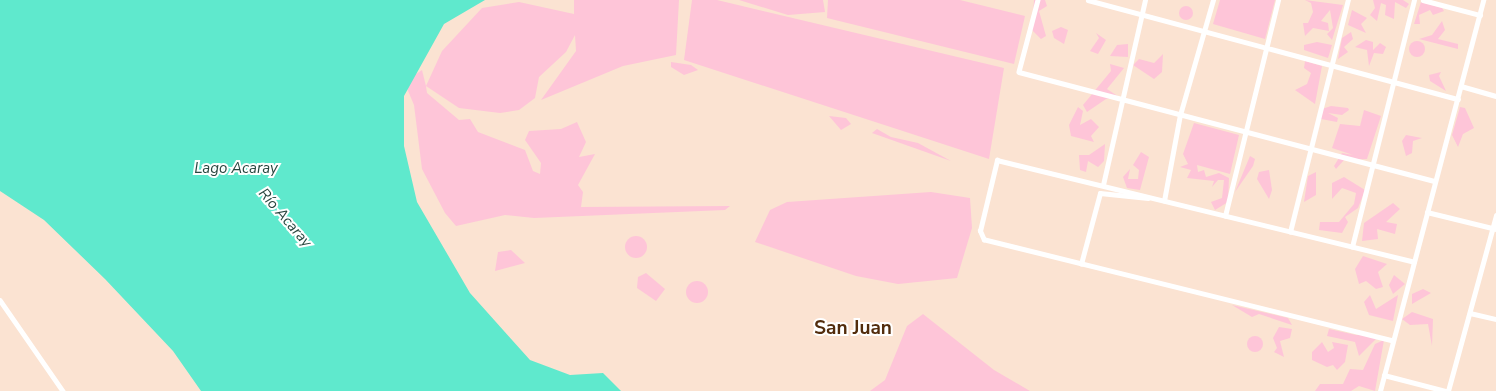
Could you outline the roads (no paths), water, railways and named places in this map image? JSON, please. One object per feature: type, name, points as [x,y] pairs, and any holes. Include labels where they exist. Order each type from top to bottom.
[{"type":"street","points":[[1038,0],[1019,72],[1435,181]]},
{"type":"street","points":[[1088,0],[1458,99]]},
{"type":"street","points":[[1102,185],[1145,0]]},
{"type":"street","points":[[1164,201],[1180,115],[1213,0]]},
{"type":"street","points":[[1225,216],[1278,0]]},
{"type":"street","points":[[1290,232],[1348,0]]},
{"type":"street","points":[[1352,247],[1414,0]]},
{"type":"street","points":[[1423,0],[1480,15]]},
{"type":"street","points":[[1380,391],[1484,0]]},
{"type":"street","points":[[1461,86],[1496,96]]},
{"type":"street","points":[[1393,342],[1081,264],[980,236],[997,160],[1414,262]]},
{"type":"street","points":[[1081,264],[1100,193],[1149,197]]},
{"type":"street","points":[[1427,212],[1494,229]]},
{"type":"street","points":[[1384,375],[1447,391],[1494,229],[1496,215]]},
{"type":"street","points":[[0,300],[62,391]]},
{"type":"street","points":[[1470,313],[1496,319]]},
{"type":"water","name":"Lago Acaray","points":[[0,0],[485,0],[444,24],[404,96],[404,146],[417,202],[470,293],[530,360],[570,375],[603,373],[621,391],[201,391],[173,351],[105,279],[44,220],[0,191]]},
{"type":"district","name":"San Juan","points":[[853,329]]},
{"type":"water label","name":"Río Acaray","points":[[285,218]]}]
